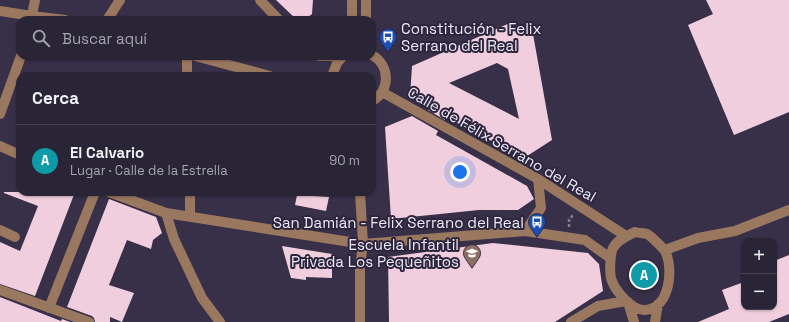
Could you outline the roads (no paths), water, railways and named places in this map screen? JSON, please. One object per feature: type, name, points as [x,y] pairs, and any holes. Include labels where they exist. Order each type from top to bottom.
[{"type":"street","points":[[31,16],[35,0]]},
{"type":"street","points":[[110,16],[120,0]]},
{"type":"street","points":[[260,0],[275,16]]},
{"type":"street","points":[[352,0],[352,16]]},
{"type":"street","points":[[366,0],[366,16]]},
{"type":"street","points":[[0,11],[22,16]]},
{"type":"street","points":[[376,57],[383,66],[386,75],[386,84],[382,92],[376,97]]},
{"type":"street","points":[[0,114],[20,60]]},
{"type":"street","points":[[187,60],[187,72]]},
{"type":"street","points":[[210,60],[255,72]]},
{"type":"street","points":[[333,72],[336,63],[339,60]]},
{"type":"street","name":"Calle de Félix Serrano del Real","points":[[382,92],[538,179],[626,236]]},
{"type":"street","points":[[0,146],[16,153]]},
{"type":"street","points":[[525,231],[540,208],[538,179]]},
{"type":"street","points":[[49,308],[93,196]]},
{"type":"street","points":[[120,196],[166,213],[363,244],[525,231],[584,240],[610,258]]},
{"type":"street","points":[[190,196],[190,217]]},
{"type":"street","points":[[360,196],[363,244],[360,267],[360,322]]},
{"type":"street","points":[[665,250],[698,238],[735,232],[789,210]]},
{"type":"street","points":[[166,213],[174,240],[202,298],[220,322]]},
{"type":"street","points":[[0,230],[15,237]]},
{"type":"street","points":[[571,322],[598,306],[627,302],[644,310],[651,309],[665,296],[670,277],[665,250],[649,235],[635,232],[618,242],[613,248],[610,258],[612,281],[627,302],[634,322]]},
{"type":"street","points":[[0,290],[89,322]]},
{"type":"street","points":[[655,322],[658,304]]},
{"type":"place","name":"Constitución - Felix Serrano del Real","points":[[388,52]]},
{"type":"place","name":"San Damián - Felix Serrano del Real","points":[[537,237]]},
{"type":"place","name":"Escuela Infantil Privada Los Pequeñitos","points":[[472,268]]},
{"type":"place","name":"El Calvario","points":[[644,275]]}]
